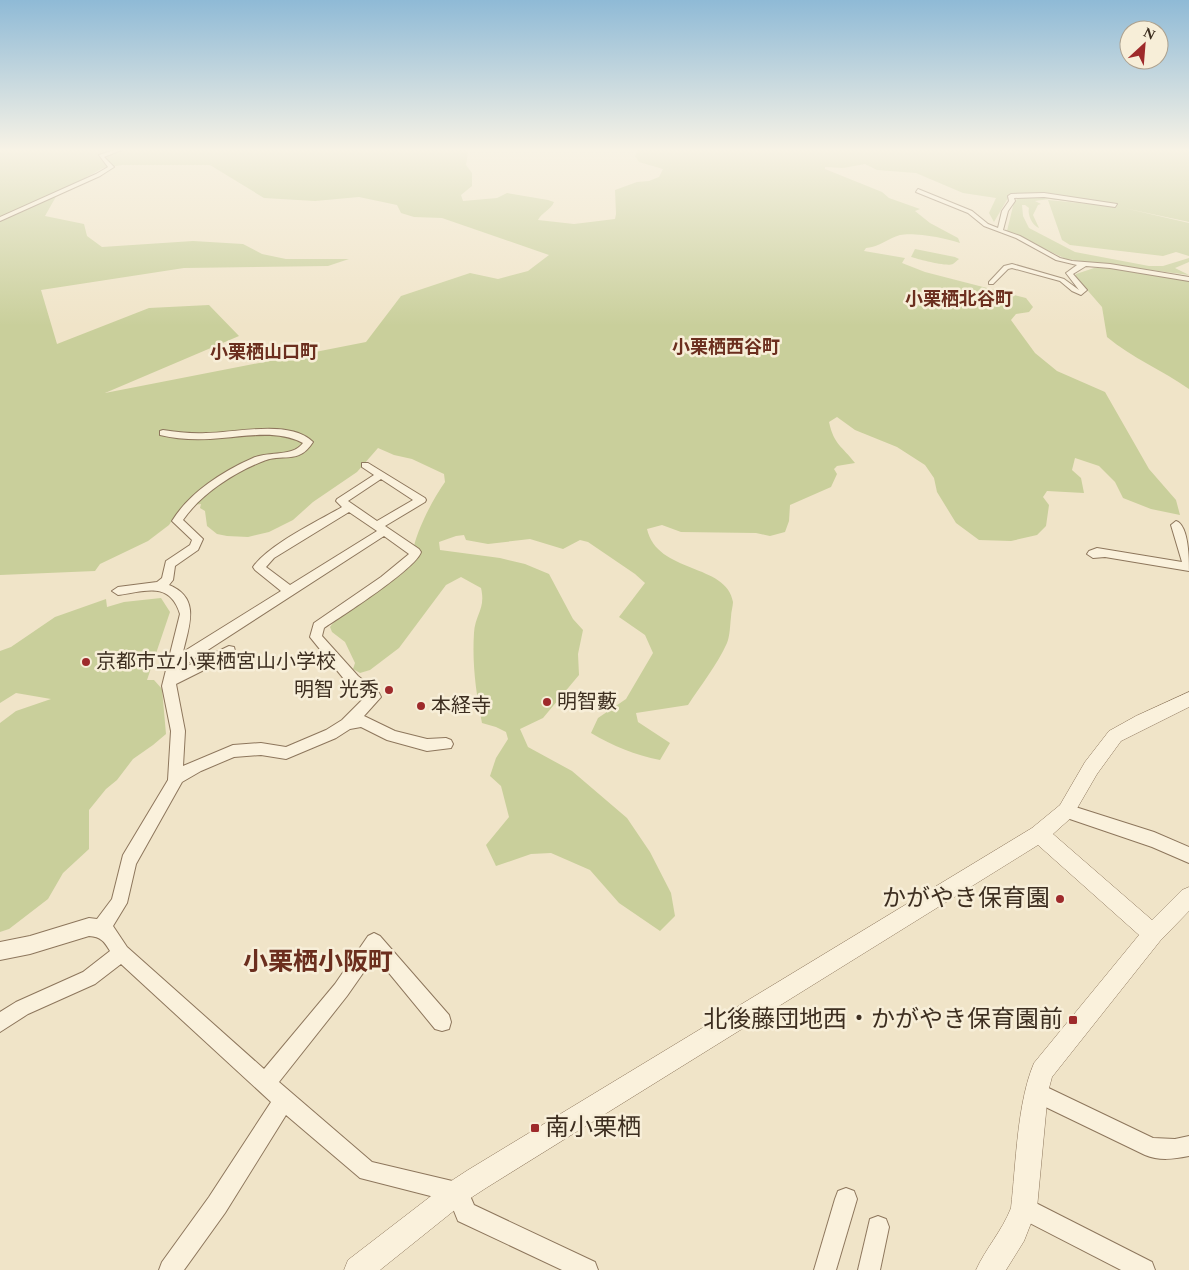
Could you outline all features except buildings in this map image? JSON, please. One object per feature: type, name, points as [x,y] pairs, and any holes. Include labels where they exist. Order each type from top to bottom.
[{"type":"street","points":[[0,219],[23,208]]},
{"type":"street","points":[[961,208],[970,212],[986,225],[1018,237],[1058,259],[1083,265],[1110,266],[1189,279]]},
{"type":"street","points":[[1000,231],[1007,208]]},
{"type":"street","points":[[991,283],[1006,266],[1012,266],[1062,280],[1081,293],[1084,290],[1069,273],[1083,265]]},
{"type":"street","points":[[160,586],[167,580],[170,564],[194,547],[198,539],[178,521],[182,512],[224,477],[268,456],[286,457],[305,448],[308,442],[300,436],[274,433],[250,432],[214,436],[163,433]]},
{"type":"street","points":[[175,664],[289,591],[421,500],[365,465]]},
{"type":"street","points":[[175,778],[196,766],[233,751],[261,749],[286,753],[331,734],[348,724],[374,697],[353,680],[316,637],[318,626],[385,580],[414,556],[415,552],[341,501],[381,475]]},
{"type":"street","points":[[289,591],[259,567],[270,554],[349,507]]},
{"type":"street","points":[[1093,554],[1097,552],[1105,553],[1189,567],[1176,525]]},
{"type":"street","points":[[101,928],[119,903],[129,861],[175,778],[178,731],[169,686],[186,614],[182,601],[172,591],[160,586],[118,591]]},
{"type":"street","points":[[170,681],[229,651]]},
{"type":"street","points":[[358,1270],[457,1192],[1039,834],[1066,811],[1091,768],[1115,736],[1142,720],[1189,699]]},
{"type":"street","points":[[348,724],[362,721],[392,736],[426,745],[446,744]]},
{"type":"street","points":[[1066,811],[1154,840],[1189,855]]},
{"type":"street","points":[[1039,834],[1153,934]]},
{"type":"street","points":[[990,1270],[1015,1232],[1024,1208],[1036,1092],[1042,1071],[1153,934],[1189,897]]},
{"type":"street","points":[[0,951],[30,945],[89,927],[101,928],[109,934],[121,953],[284,1100],[367,1171],[457,1192]]},
{"type":"street","points":[[266,1082],[341,990],[374,942],[442,1022]]},
{"type":"street","points":[[0,1023],[22,1008],[89,978],[121,953]]},
{"type":"street","points":[[1036,1092],[1152,1148],[1189,1146]]},
{"type":"street","points":[[170,1270],[217,1205],[284,1100]]},
{"type":"street","points":[[457,1192],[466,1213],[587,1270]]},
{"type":"street","points":[[825,1270],[846,1199]]},
{"type":"street","points":[[1024,1208],[1144,1270]]},
{"type":"street","points":[[869,1270],[878,1226]]},
{"type":"green space","points":[[0,208],[49,208],[45,216],[84,224],[87,236],[102,247],[193,241],[243,244],[262,254],[286,259],[349,259],[328,266],[184,268],[41,290],[57,344],[149,308],[209,305],[239,336],[105,393],[366,342],[401,296],[470,273],[498,279],[528,271],[549,255],[442,218],[414,217],[401,213],[399,208],[550,208],[538,220],[574,224],[615,219],[616,208],[918,208],[920,209],[915,211],[930,223],[958,238],[960,243],[930,236],[906,234],[866,248],[864,251],[905,258],[902,263],[925,272],[1026,298],[1033,307],[1029,312],[1016,314],[1011,320],[1035,353],[1057,371],[1105,392],[1149,469],[1176,500],[1180,515],[1151,509],[1123,498],[1115,482],[1099,466],[1075,458],[1072,470],[1081,478],[1084,493],[1047,491],[1043,497],[1049,505],[1046,526],[1037,535],[1011,541],[979,540],[956,523],[937,492],[934,478],[925,465],[897,447],[855,430],[837,417],[829,422],[833,436],[855,463],[837,466],[834,469],[837,474],[831,487],[790,505],[789,521],[785,532],[770,536],[756,533],[681,532],[662,525],[647,529],[653,543],[664,554],[677,562],[718,580],[728,590],[733,602],[727,643],[714,667],[688,705],[636,713],[638,722],[670,743],[660,760],[624,749],[591,733],[598,718],[626,699],[653,653],[645,635],[619,617],[645,583],[588,542],[580,540],[563,549],[530,539],[488,544],[466,540],[464,535],[439,542],[440,550],[500,558],[525,564],[549,574],[573,619],[583,630],[578,654],[579,675],[543,718],[520,729],[528,747],[572,771],[627,818],[650,852],[671,893],[675,916],[660,931],[619,903],[590,870],[551,853],[531,854],[496,866],[486,845],[509,817],[501,786],[490,776],[496,758],[508,739],[506,732],[482,723],[480,712],[475,678],[474,645],[475,626],[482,601],[481,588],[461,577],[446,585],[399,648],[370,670],[360,673],[353,669],[355,663],[345,642],[332,632],[330,627],[339,618],[394,580],[415,561],[419,552],[414,546],[416,538],[427,513],[445,482],[444,474],[412,459],[394,455],[378,448],[357,472],[313,502],[293,520],[269,532],[248,537],[217,534],[207,526],[205,511],[200,508],[201,504],[186,506],[177,513],[169,525],[148,541],[100,564],[95,571],[0,575]]},
{"type":"green space","points":[[991,208],[1002,208],[994,222],[989,213]]},
{"type":"green space","points":[[1012,208],[1022,208],[1023,216],[1029,228],[1075,252],[1149,266],[1163,266],[1189,258],[1189,262],[1175,268],[1189,275],[1066,259],[1007,231]]},
{"type":"green space","points":[[1029,208],[1036,208],[1033,215],[1039,228],[1031,220]]},
{"type":"green space","points":[[1051,208],[1125,208],[1189,223],[1189,256],[1176,252],[1163,256],[1070,245],[1062,240]]},
{"type":"green space","points":[[1125,208],[1189,208],[1189,222]]},
{"type":"green space","points":[[915,249],[959,259],[949,265],[911,257]]},
{"type":"green space","points":[[1104,267],[1189,281],[1189,389],[1107,337],[1102,307],[1075,276],[1094,268]]},
{"type":"green space","points":[[161,598],[170,612],[147,680],[154,680],[162,689],[166,734],[133,759],[117,780],[106,789],[89,810],[89,849],[63,873],[48,899],[9,929],[0,932],[0,723],[16,711],[51,699],[16,693],[0,703],[0,651],[11,647],[55,617],[106,599],[107,607],[124,602]]},
{"type":"place","name":"京都市立小栗栖宮山小学校","points":[[86,662]]},
{"type":"place","name":"明智 光秀","points":[[389,690]]},
{"type":"place","name":"明智藪","points":[[547,702]]},
{"type":"place","name":"本経寺","points":[[421,706]]},
{"type":"place","name":"かがやき保育園","points":[[1060,899]]},
{"type":"place","name":"北後藤団地西・かがやき保育園前","points":[[1073,1020]]},
{"type":"place","name":"南小栗栖","points":[[535,1128]]},
{"type":"district","name":"小栗栖北谷町","points":[[959,299]]},
{"type":"district","name":"小栗栖西谷町","points":[[726,347]]},
{"type":"district","name":"小栗栖山口町","points":[[264,352]]},
{"type":"district","name":"小栗栖小阪町","points":[[318,963]]}]
